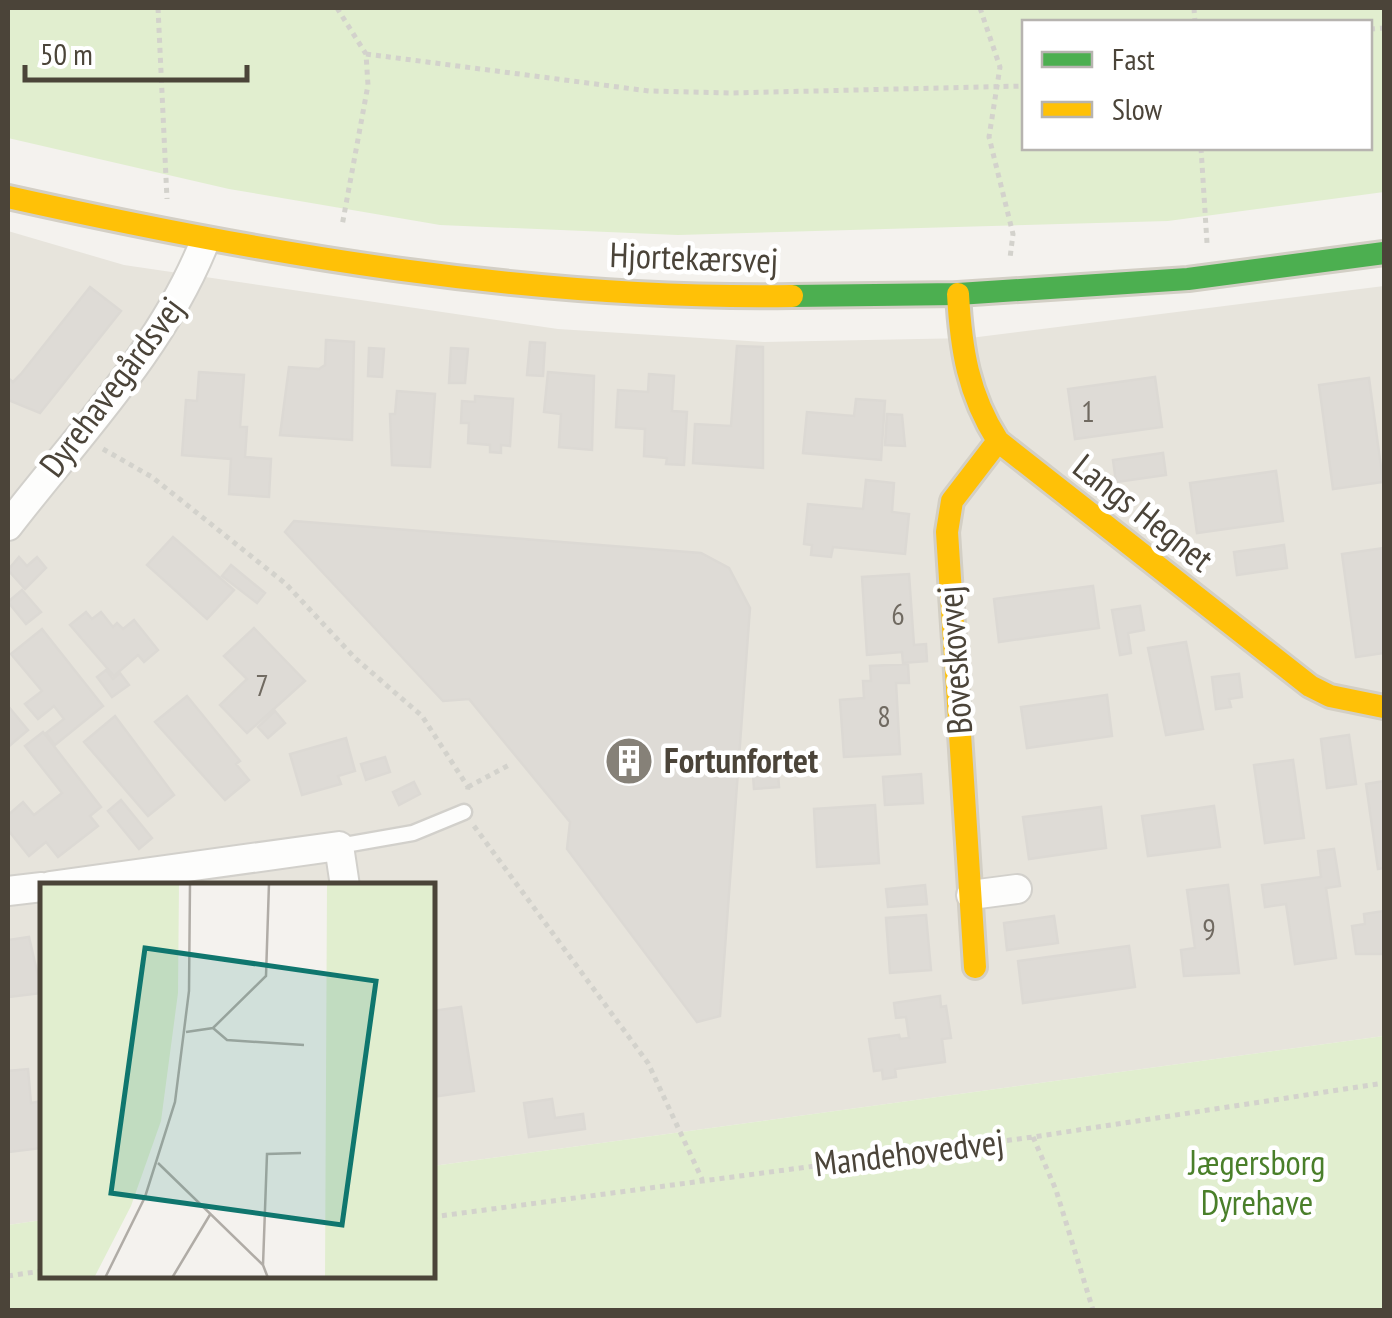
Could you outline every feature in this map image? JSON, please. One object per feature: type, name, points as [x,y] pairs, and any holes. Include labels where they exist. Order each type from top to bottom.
[{"type":"street","name":"Hjortekærsvej","points":[[8,196],[204,240],[336,258],[557,288],[751,297],[1008,291],[1209,276],[1384,253]]},
{"type":"street","name":"Dyrehavegårdsvej","points":[[8,526],[163,328],[185,292],[204,240]]},
{"type":"street","name":"Langs Hegnet","points":[[958,294],[961,364],[973,404],[998,441],[1310,686],[1330,696],[1384,706]]},
{"type":"street","name":"Boveskovvej","points":[[975,967],[947,532],[952,502],[998,441]]},
{"type":"street","points":[[72,883],[339,846],[345,883]]},
{"type":"street","points":[[8,892],[40,886]]},
{"type":"street","points":[[971,895],[1017,889]]},
{"type":"lane","points":[[339,846],[413,833],[464,812]]},
{"type":"path","points":[[158,8],[169,232]]},
{"type":"path","points":[[336,258],[368,85],[366,54],[337,8]]},
{"type":"path","points":[[980,8],[1000,68],[989,136],[1013,234],[1008,291]]},
{"type":"path","points":[[366,54],[649,91],[730,94],[1022,86]]},
{"type":"path","points":[[1202,150],[1209,276]]},
{"type":"path","points":[[78,435],[152,478],[286,584],[355,658],[422,716],[468,787],[464,812],[648,1063],[702,1179]]},
{"type":"path","points":[[468,787],[512,764]]},
{"type":"path","name":"Mandehovedvej","points":[[435,1217],[1033,1137],[1384,1083]]},
{"type":"path","points":[[1033,1137],[1056,1190],[1093,1310]]},
{"type":"path","points":[[8,1276],[40,1271]]},
{"type":"shaded area","points":[[8,231],[124,265],[558,329],[764,342],[970,338],[1384,286],[1384,1036],[435,1166],[435,883],[40,883],[40,1220],[8,1225]]},
{"type":"green space","points":[[8,8],[1384,8],[1384,192],[1168,221],[678,235],[440,225],[229,189],[8,138]]},
{"type":"green space","name":"Jægersborg Dyrehave","points":[[1384,1036],[1384,1310],[8,1310],[8,1225],[40,1220],[40,1278],[435,1278],[435,1166]]},
{"type":"building","points":[[90,287],[121,311],[40,413],[8,400],[8,378],[13,382],[21,374]]},
{"type":"building","points":[[326,340],[354,342],[352,440],[280,435],[289,367],[319,369],[325,365]]},
{"type":"building","points":[[530,342],[545,343],[543,376],[527,375]]},
{"type":"building","points":[[737,346],[763,347],[763,468],[693,463],[695,424],[731,426]]},
{"type":"building","points":[[369,348],[384,349],[382,377],[368,376]]},
{"type":"building","points":[[451,348],[468,349],[465,383],[449,383]]},
{"type":"building","points":[[199,372],[244,375],[240,427],[247,427],[245,457],[271,459],[269,497],[229,494],[231,459],[182,455],[186,400],[197,401]]},
{"type":"building","points":[[548,372],[594,376],[592,450],[559,447],[561,414],[544,412]]},
{"type":"building","points":[[649,374],[674,376],[672,411],[687,412],[684,465],[666,464],[667,458],[644,456],[645,429],[616,427],[618,390],[648,392]]},
{"type":"building","points":[[1155,377],[1162,427],[1075,439],[1068,389]]},
{"type":"building","points":[[1369,378],[1383,482],[1333,489],[1319,385]]},
{"type":"building","points":[[397,391],[435,394],[430,467],[392,465],[390,414],[395,414]]},
{"type":"building","points":[[475,396],[513,399],[510,446],[501,445],[501,453],[490,452],[490,445],[468,443],[469,423],[461,423],[462,401],[475,402]]},
{"type":"building","points":[[856,399],[885,401],[881,460],[803,453],[807,412],[854,416]]},
{"type":"building","points":[[887,414],[902,415],[905,446],[885,445]]},
{"type":"building","points":[[1163,453],[1166,475],[1116,482],[1113,460]]},
{"type":"building","points":[[1276,471],[1283,521],[1197,533],[1190,483]]},
{"type":"building","points":[[866,480],[894,483],[892,512],[909,514],[905,554],[833,547],[831,557],[811,555],[812,545],[804,544],[808,504],[863,509]]},
{"type":"building","name":"Fortunfortet","points":[[294,521],[701,553],[729,568],[750,608],[720,1016],[697,1022],[567,849],[570,822],[469,699],[443,701],[285,532]]},
{"type":"building","points":[[173,537],[234,590],[207,619],[147,565]]},
{"type":"building","points":[[1284,545],[1287,568],[1237,575],[1234,552]]},
{"type":"building","points":[[1384,548],[1384,653],[1356,657],[1342,554]]},
{"type":"building","points":[[19,557],[27,566],[37,557],[46,568],[25,589],[8,570]]},
{"type":"building","points":[[231,565],[265,593],[257,603],[222,576]]},
{"type":"building","points":[[909,574],[914,645],[926,644],[927,661],[903,663],[902,652],[867,655],[862,577]]},
{"type":"building","points":[[1093,586],[1099,628],[999,642],[994,599]]},
{"type":"building","points":[[22,590],[41,612],[26,624],[8,602]]},
{"type":"building","points":[[1140,606],[1144,630],[1128,633],[1131,653],[1120,655],[1112,610]]},
{"type":"building","points":[[86,612],[92,619],[101,612],[113,627],[117,623],[123,629],[134,620],[158,650],[144,662],[138,655],[114,676],[70,625]]},
{"type":"building","points":[[254,628],[305,681],[247,733],[220,705],[247,679],[224,656]]},
{"type":"building","points":[[42,629],[103,706],[55,745],[46,733],[64,719],[54,706],[38,719],[25,704],[42,691],[11,654]]},
{"type":"building","points":[[1186,642],[1203,729],[1166,735],[1148,648]]},
{"type":"building","points":[[908,664],[909,683],[896,683],[900,754],[844,757],[840,700],[864,698],[863,681],[871,681],[870,666]]},
{"type":"building","points":[[106,670],[113,679],[120,673],[129,685],[112,697],[97,677]]},
{"type":"building","points":[[1239,674],[1242,697],[1229,699],[1231,707],[1216,709],[1212,677]]},
{"type":"building","points":[[1107,695],[1112,736],[1027,748],[1021,707]]},
{"type":"building","points":[[187,696],[240,761],[236,764],[249,780],[225,800],[155,722]]},
{"type":"building","points":[[8,706],[28,730],[8,747]]},
{"type":"building","points":[[275,711],[285,723],[268,738],[258,727]]},
{"type":"building","points":[[115,716],[174,795],[148,816],[84,742]]},
{"type":"building","points":[[43,732],[101,807],[90,816],[98,826],[58,857],[46,842],[29,856],[8,830],[8,815],[23,802],[34,815],[62,793],[25,746]]},
{"type":"building","points":[[1349,735],[1356,784],[1327,788],[1321,739]]},
{"type":"building","points":[[346,738],[355,771],[338,776],[341,784],[302,795],[290,754]]},
{"type":"building","points":[[385,757],[390,772],[366,780],[361,764]]},
{"type":"building","points":[[1293,760],[1304,838],[1265,843],[1254,765]]},
{"type":"building","points":[[778,773],[779,787],[754,789],[753,775]]},
{"type":"building","points":[[921,774],[923,803],[885,805],[883,777]]},
{"type":"building","points":[[1384,781],[1384,868],[1378,869],[1366,784]]},
{"type":"building","points":[[414,782],[420,794],[399,805],[393,792]]},
{"type":"building","points":[[121,800],[152,838],[139,849],[108,811]]},
{"type":"building","points":[[875,805],[879,863],[817,867],[814,809]]},
{"type":"building","points":[[1214,806],[1220,847],[1148,856],[1142,816]]},
{"type":"building","points":[[1101,807],[1106,848],[1029,859],[1023,817]]},
{"type":"building","points":[[1334,849],[1340,886],[1326,888],[1336,958],[1295,964],[1286,904],[1265,907],[1262,885],[1321,877],[1318,851]]},
{"type":"building","points":[[925,885],[927,904],[888,907],[886,889]]},
{"type":"building","points":[[1228,885],[1239,973],[1184,976],[1181,950],[1195,948],[1187,890]]},
{"type":"building","points":[[1384,911],[1384,954],[1356,954],[1352,926],[1365,924],[1364,914]]},
{"type":"building","points":[[926,915],[931,970],[890,973],[886,918]]},
{"type":"building","points":[[1054,916],[1058,943],[1007,950],[1004,923]]},
{"type":"building","points":[[29,937],[40,993],[8,997],[8,940]]},
{"type":"building","points":[[1129,946],[1135,987],[1023,1003],[1018,961]]},
{"type":"building","points":[[940,996],[941,1007],[946,1006],[951,1038],[942,1039],[945,1062],[895,1069],[896,1077],[883,1079],[882,1070],[874,1071],[869,1039],[899,1035],[900,1039],[909,1038],[906,1017],[896,1018],[894,1003]]},
{"type":"building","points":[[461,1007],[474,1091],[435,1097],[435,1011]]},
{"type":"building","points":[[28,1069],[31,1103],[40,1101],[40,1148],[8,1152],[8,1071]]},
{"type":"building","points":[[552,1099],[555,1118],[583,1114],[585,1129],[529,1137],[524,1103]]},
{"type":"traffic: fast","points":[[792,296],[958,294],[1188,279],[1384,253]]},
{"type":"traffic: slow","points":[[8,197],[201,237],[397,269],[594,290],[792,296]]},
{"type":"traffic: slow","points":[[958,294],[968,370],[998,441],[1310,686],[1330,696],[1384,707]]},
{"type":"traffic: slow","points":[[975,967],[947,532],[952,501],[998,441]]},
{"type":"place","name":"Fortunfortet","points":[[629,761]]}]
